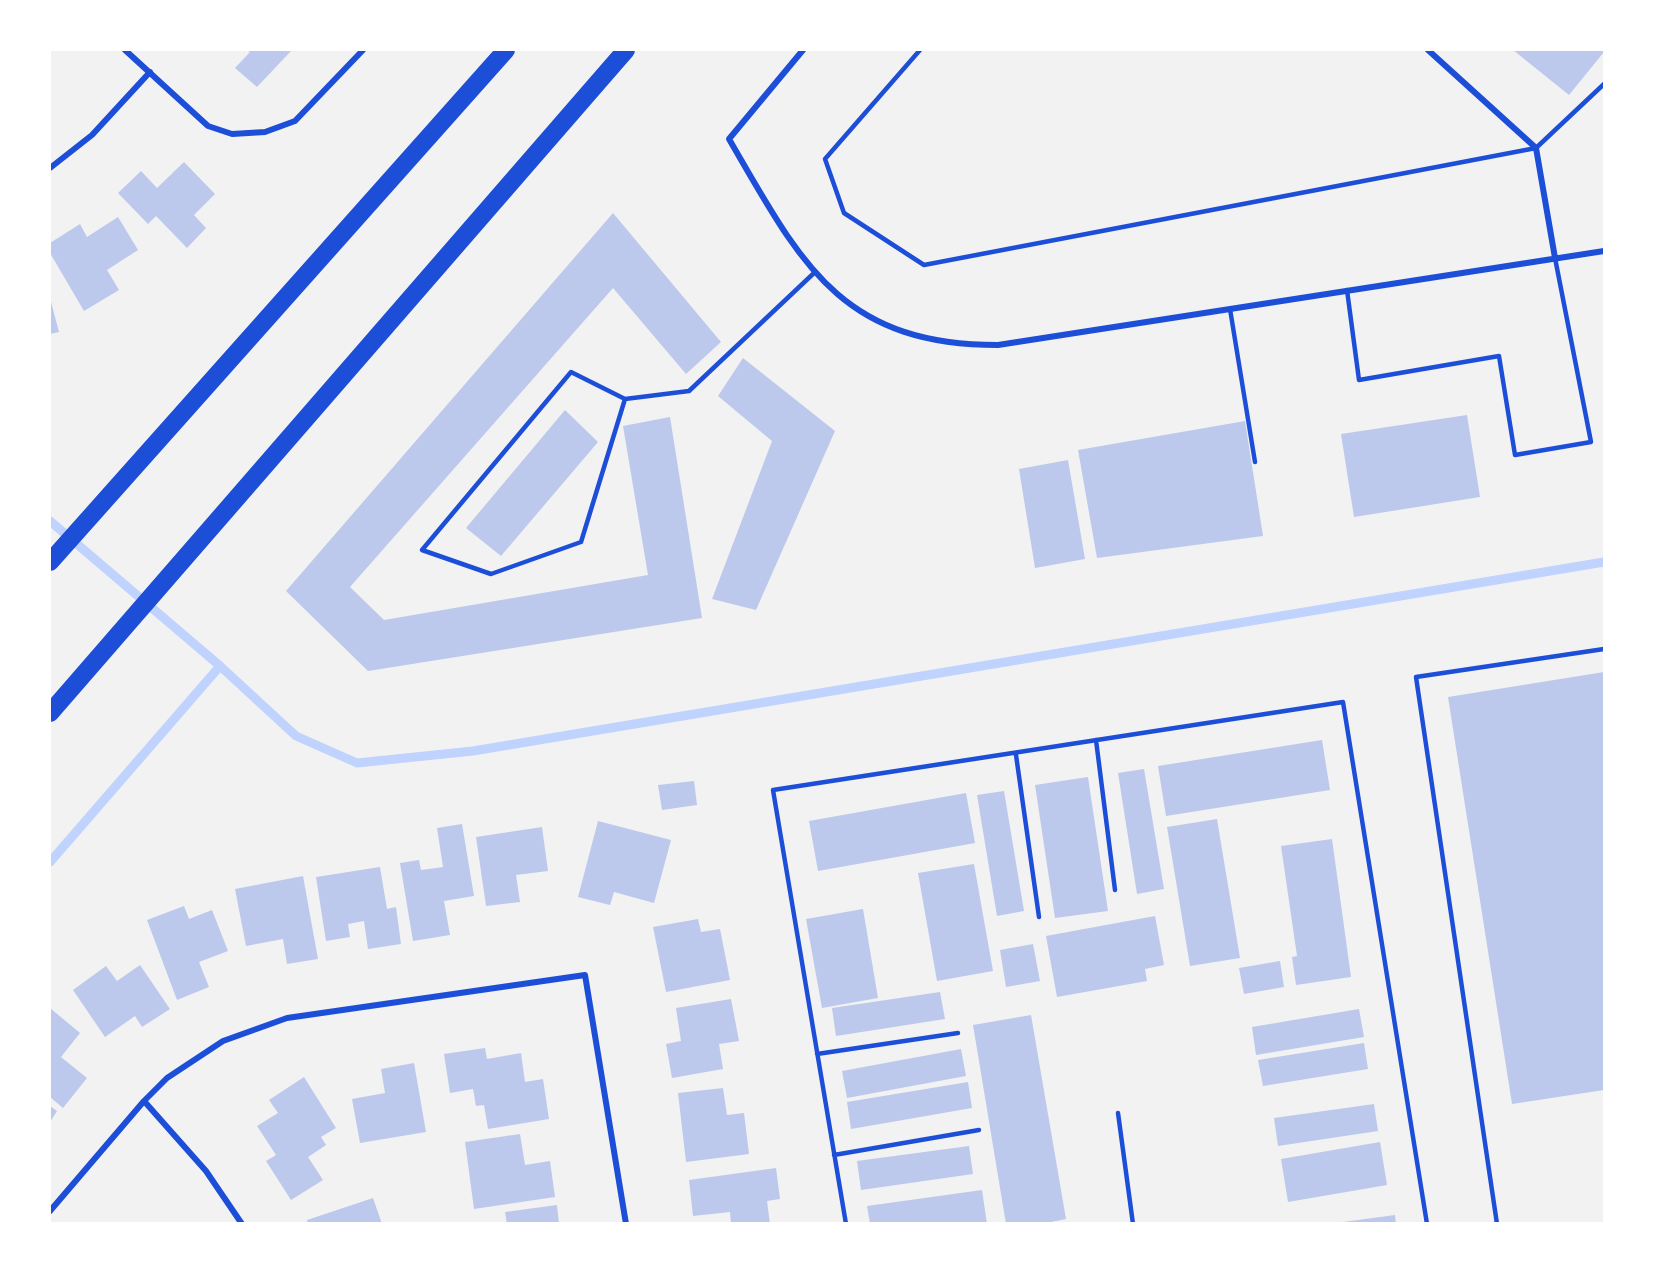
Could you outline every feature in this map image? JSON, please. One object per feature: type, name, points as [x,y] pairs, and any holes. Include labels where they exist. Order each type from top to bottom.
[{"type":"highway","points":[[50,562],[506,50]]},
{"type":"highway","points":[[50,713],[626,50]]},
{"type":"street","points":[[124,50],[208,126],[232,134],[265,132],[295,121],[363,50]]},
{"type":"street","points":[[802,50],[729,139],[784,234],[814,273],[848,303],[876,320],[935,341],[966,345],[998,345],[1605,251]]},
{"type":"street","points":[[1428,50],[1536,148],[1555,258]]},
{"type":"street","points":[[50,168],[92,135],[150,72]]},
{"type":"street","points":[[50,1211],[144,1101],[167,1078],[223,1041],[287,1018],[585,975],[626,1224]]},
{"type":"street","points":[[144,1101],[206,1171],[242,1224]]},
{"type":"lane","points":[[920,50],[825,159],[844,213],[924,265],[1536,148],[1605,84]]},
{"type":"lane","points":[[1347,290],[1359,380],[1499,356],[1515,455],[1591,442],[1555,258]]},
{"type":"lane","points":[[625,399],[581,542],[490,574],[422,550],[571,372],[625,399],[689,391],[814,273]]},
{"type":"lane","points":[[1230,309],[1255,462]]},
{"type":"lane","points":[[1497,1224],[1416,677],[1605,649]]},
{"type":"lane","points":[[846,1224],[773,790],[1016,755],[1096,740],[1343,702],[1427,1224]]},
{"type":"lane","points":[[1096,740],[1114,890]]},
{"type":"lane","points":[[1016,755],[1039,917]]},
{"type":"lane","points":[[817,1054],[958,1033]]},
{"type":"lane","points":[[1118,1113],[1133,1224]]},
{"type":"lane","points":[[834,1155],[979,1130]]},
{"type":"building","points":[[246,50],[292,50],[257,87],[235,68],[250,52]]},
{"type":"building","points":[[1513,50],[1604,50],[1604,52],[1569,95]]},
{"type":"building","points":[[184,162],[215,194],[194,215],[206,228],[187,248],[156,216],[148,224],[118,193],[141,171],[157,188]]},
{"type":"building","points":[[613,213],[721,342],[686,374],[613,288],[350,587],[384,620],[648,575],[623,426],[670,417],[702,618],[368,671],[286,591]]},
{"type":"building","points":[[118,217],[138,250],[107,270],[119,290],[84,311],[50,253],[50,243],[80,224],[87,237]]},
{"type":"building","points":[[50,298],[59,332],[50,334]]},
{"type":"building","points":[[743,358],[835,431],[756,610],[712,599],[772,441],[718,396]]},
{"type":"building","points":[[565,410],[598,442],[501,556],[466,528]]},
{"type":"building","points":[[1467,415],[1480,497],[1354,517],[1341,434]]},
{"type":"building","points":[[1245,421],[1263,536],[1097,558],[1078,450]]},
{"type":"building","points":[[1068,460],[1085,559],[1035,568],[1019,469]]},
{"type":"building","points":[[1604,672],[1604,1090],[1512,1104],[1448,697]]},
{"type":"building","points":[[1322,740],[1330,790],[1166,816],[1158,766]]},
{"type":"building","points":[[1144,769],[1164,889],[1137,894],[1118,773]]},
{"type":"building","points":[[1088,777],[1108,911],[1055,918],[1035,785]]},
{"type":"building","points":[[694,781],[697,805],[662,810],[658,785]]},
{"type":"building","points":[[1004,791],[1024,911],[997,916],[977,795]]},
{"type":"building","points":[[966,793],[975,843],[818,871],[809,821]]},
{"type":"building","points":[[1217,819],[1240,958],[1190,966],[1167,827]]},
{"type":"building","points":[[598,821],[671,840],[654,903],[614,892],[610,905],[578,897]]},
{"type":"building","points":[[462,824],[474,896],[444,901],[450,935],[413,941],[400,863],[419,860],[421,870],[443,867],[437,828]]},
{"type":"building","points":[[542,827],[548,871],[516,875],[520,902],[486,906],[476,837]]},
{"type":"building","points":[[1332,839],[1351,977],[1296,985],[1292,957],[1297,956],[1281,846]]},
{"type":"building","points":[[974,864],[993,971],[937,981],[918,873]]},
{"type":"building","points":[[380,867],[387,909],[396,907],[401,944],[368,949],[364,921],[348,924],[350,937],[326,941],[316,877]]},
{"type":"building","points":[[303,876],[318,959],[287,964],[283,939],[246,946],[235,889]]},
{"type":"building","points":[[184,906],[189,919],[212,910],[228,951],[199,962],[209,987],[177,1000],[147,920]]},
{"type":"building","points":[[863,909],[878,998],[822,1008],[806,919]]},
{"type":"building","points":[[1155,916],[1164,965],[1145,969],[1147,981],[1057,997],[1046,936]]},
{"type":"building","points":[[698,919],[701,932],[720,929],[730,980],[666,992],[653,927]]},
{"type":"building","points":[[1033,944],[1040,981],[1006,987],[1000,950]]},
{"type":"building","points":[[1280,961],[1284,987],[1244,994],[1239,968]]},
{"type":"building","points":[[140,965],[170,1009],[142,1027],[135,1016],[105,1037],[73,990],[106,966],[117,981]]},
{"type":"building","points":[[940,992],[945,1019],[836,1036],[832,1008]]},
{"type":"building","points":[[731,999],[739,1041],[719,1044],[723,1069],[672,1078],[666,1044],[681,1041],[676,1008]]},
{"type":"building","points":[[50,1008],[80,1033],[61,1057],[87,1078],[63,1108],[50,1097]]},
{"type":"building","points":[[1359,1009],[1364,1037],[1256,1055],[1252,1027]]},
{"type":"building","points":[[1031,1015],[1066,1219],[1041,1224],[1006,1224],[973,1025]]},
{"type":"building","points":[[1364,1043],[1368,1069],[1263,1086],[1258,1060]]},
{"type":"building","points":[[485,1048],[487,1059],[521,1053],[525,1082],[543,1079],[549,1119],[488,1129],[484,1105],[476,1106],[473,1089],[450,1093],[444,1054]]},
{"type":"building","points":[[961,1049],[966,1076],[847,1098],[842,1071]]},
{"type":"building","points":[[414,1063],[426,1132],[360,1143],[352,1099],[385,1093],[381,1069]]},
{"type":"building","points":[[304,1077],[336,1128],[321,1137],[326,1145],[308,1157],[323,1180],[291,1200],[266,1161],[276,1155],[257,1126],[278,1113],[269,1100]]},
{"type":"building","points":[[968,1082],[972,1108],[851,1129],[847,1102]]},
{"type":"building","points":[[723,1088],[727,1115],[744,1113],[749,1154],[686,1162],[678,1093]]},
{"type":"building","points":[[1374,1104],[1378,1131],[1278,1146],[1274,1118]]},
{"type":"building","points":[[50,1106],[57,1111],[50,1122]]},
{"type":"building","points":[[520,1134],[525,1165],[550,1161],[555,1197],[474,1209],[465,1142]]},
{"type":"building","points":[[1380,1142],[1387,1185],[1288,1202],[1281,1159]]},
{"type":"building","points":[[969,1146],[973,1174],[861,1190],[857,1161]]},
{"type":"building","points":[[776,1168],[780,1199],[767,1201],[770,1224],[731,1224],[730,1212],[693,1216],[689,1180]]},
{"type":"building","points":[[982,1190],[987,1224],[870,1224],[867,1206]]},
{"type":"building","points":[[373,1198],[382,1224],[308,1224],[307,1220]]},
{"type":"building","points":[[557,1205],[559,1224],[507,1224],[505,1212]]},
{"type":"building","points":[[1395,1215],[1396,1224],[1344,1224],[1343,1222]]},
{"type":"waterway","points":[[50,521],[220,666],[296,736],[357,763],[473,751],[1604,562]]},
{"type":"waterway","points":[[50,862],[220,666]]}]
